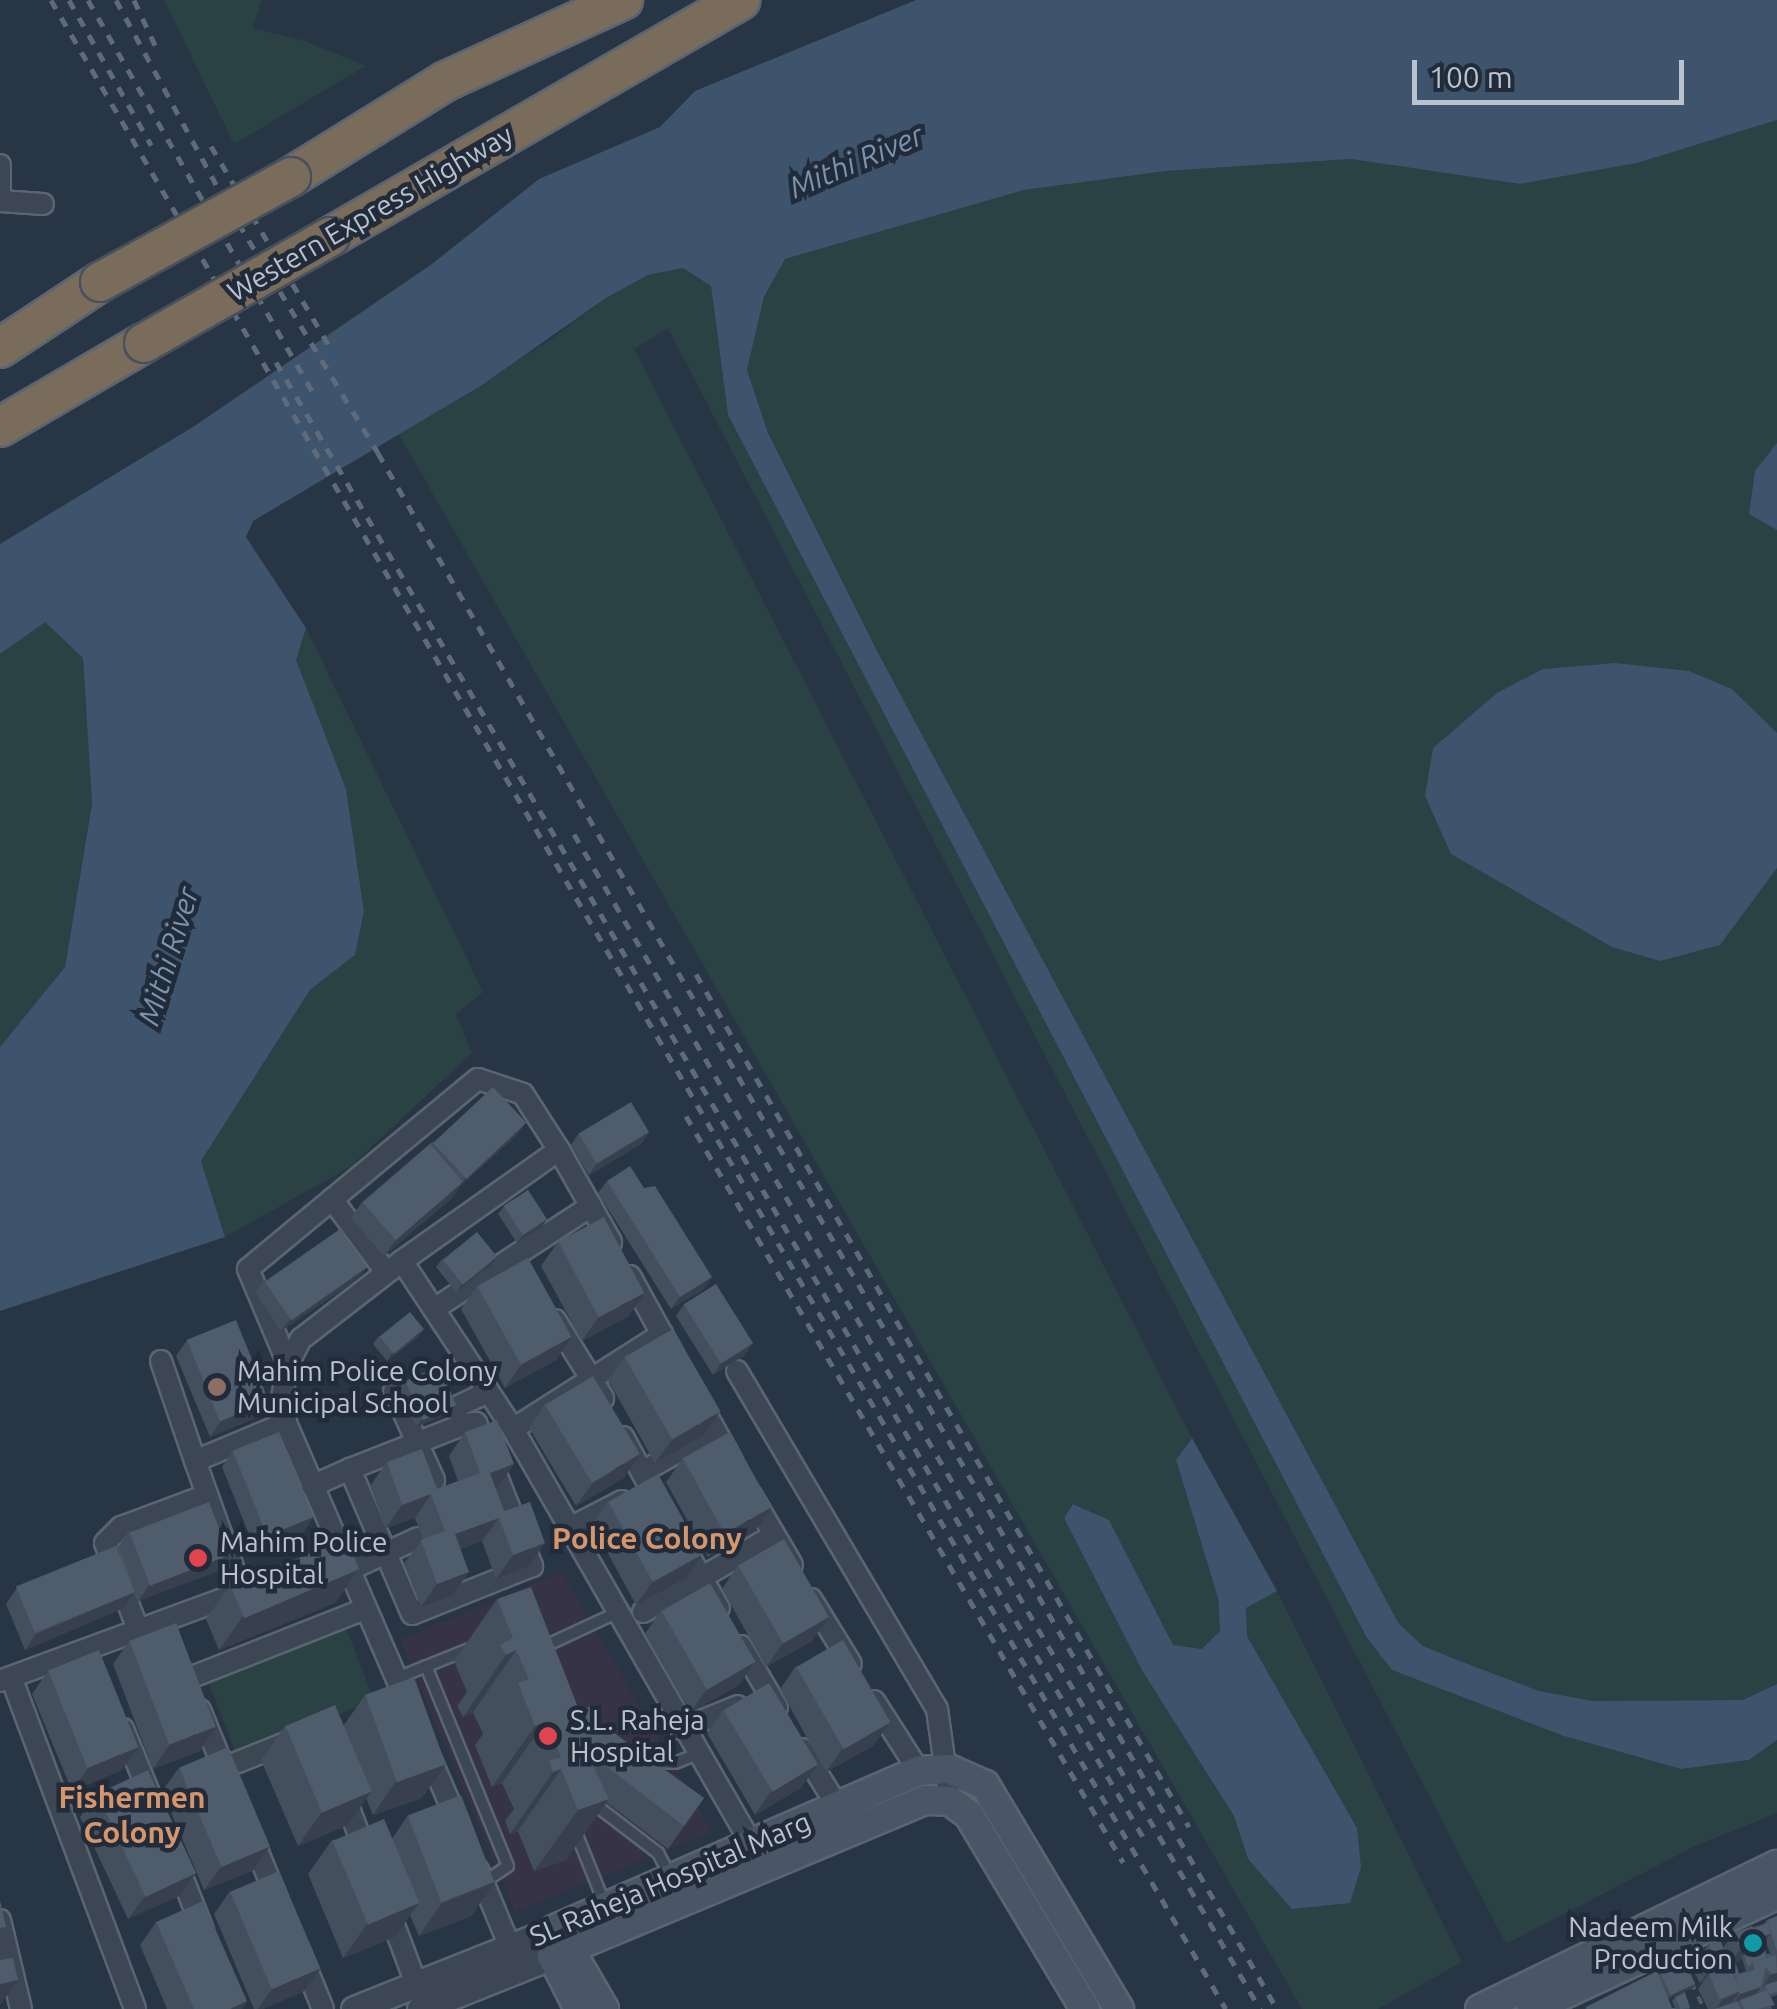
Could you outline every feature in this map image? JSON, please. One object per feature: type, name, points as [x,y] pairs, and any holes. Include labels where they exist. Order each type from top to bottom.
[{"type":"highway","points":[[0,348],[100,282],[291,177],[572,0]]},
{"type":"highway","points":[[446,81],[623,0]]},
{"type":"highway","name":"Western Express Highway","points":[[0,427],[740,0]]},
{"type":"main road","name":"SL Raheja Hospital Marg","points":[[560,1944],[757,1854],[838,1807],[919,1771],[950,1770],[985,1786],[1118,2009]]},
{"type":"main road","name":"SL Raheja Hospital Marg","points":[[560,1944],[606,1908],[672,1879],[926,1800],[950,1801]]},
{"type":"main road","points":[[950,1801],[969,1815],[1085,2009]]},
{"type":"main road","points":[[1532,2009],[1553,1984],[1777,1865]]},
{"type":"main road","points":[[1480,2009],[1673,1943],[1777,1895]]},
{"type":"main road","points":[[560,1944],[579,2009]]},
{"type":"main road","points":[[560,1944],[604,2009]]},
{"type":"street","points":[[0,165],[0,200],[43,204]]},
{"type":"street","points":[[288,1364],[248,1268],[478,1079],[523,1094],[591,1206],[774,1535],[919,1771]]},
{"type":"street","points":[[515,1958],[395,1693],[365,1609],[337,1561],[280,1409],[288,1364],[320,1320],[559,1150]]},
{"type":"street","points":[[332,1199],[434,1309],[489,1392],[614,1614],[757,1854]]},
{"type":"street","points":[[434,1309],[520,1264],[591,1206]]},
{"type":"street","points":[[544,1302],[592,1378],[702,1580],[838,1807]]},
{"type":"street","points":[[513,1429],[662,1334]]},
{"type":"street","points":[[136,2009],[5,1679],[95,1658],[139,1632],[170,1637],[250,1589],[207,1495],[161,1361]]},
{"type":"street","points":[[738,1371],[938,1710],[950,1770],[950,1801]]},
{"type":"street","points":[[443,1382],[454,1408]]},
{"type":"street","points":[[394,1391],[434,1480]]},
{"type":"street","points":[[448,1431],[444,1423],[454,1408],[489,1392]]},
{"type":"street","points":[[195,1461],[286,1422]]},
{"type":"street","points":[[312,1486],[350,1469],[448,1431],[476,1423],[532,1566],[412,1614],[350,1469]]},
{"type":"street","points":[[566,1530],[720,1439]]},
{"type":"street","points":[[479,1504],[506,1494]]},
{"type":"street","points":[[139,1632],[105,1543],[121,1527],[207,1495]]},
{"type":"street","points":[[643,1612],[774,1535]]},
{"type":"street","points":[[337,1561],[384,1553],[418,1538]]},
{"type":"street","points":[[463,1567],[473,1592]]},
{"type":"street","points":[[187,1679],[365,1609]]},
{"type":"street","points":[[170,1637],[323,2009]]},
{"type":"street","points":[[681,1729],[712,1722],[753,1697]]},
{"type":"street","points":[[113,1703],[156,1811]]},
{"type":"street","points":[[223,1768],[318,1730]]},
{"type":"street","points":[[332,1766],[421,2000]]},
{"type":"street","points":[[170,1847],[213,1955]]},
{"type":"street","points":[[0,1920],[21,2009]]},
{"type":"street","name":"SL Raheja Hospital Marg","points":[[354,2009],[421,2000],[515,1958],[560,1944]]},
{"type":"lane","points":[[532,1652],[614,1614]]},
{"type":"lane","points":[[395,1693],[426,1666],[487,1642]]},
{"type":"lane","points":[[426,1666],[508,1866],[483,1883]]},
{"type":"lane","points":[[632,1754],[661,1764],[697,1754]]},
{"type":"lane","points":[[606,1908],[573,1813],[601,1807],[658,1852],[672,1879]]},
{"type":"path","points":[[1750,1906],[1776,1974]]},
{"type":"path","points":[[1673,1943],[1704,2009]]},
{"type":"shaded area","name":"S.L. Raheja Hospital","points":[[562,1572],[712,1832],[515,1912],[400,1640]]},
{"type":"green space","points":[[164,0],[262,0],[252,28],[302,40],[366,66],[234,144]]},
{"type":"green space","points":[[1777,120],[1777,1684],[1743,1700],[1593,1701],[1539,1691],[1465,1663],[1423,1646],[1399,1624],[876,649],[768,433],[747,370],[764,297],[785,259],[1024,190],[1166,171],[1351,159],[1520,184],[1637,163]]},
{"type":"green space","points":[[683,268],[711,286],[728,415],[1367,1638],[1392,1670],[1564,1736],[1681,1769],[1749,1760],[1777,1740],[1777,1813],[1695,1846],[1506,1944],[668,328],[634,349],[1192,1438],[1176,1461],[1218,1598],[1220,1631],[1202,1649],[1173,1646],[1109,1520],[1074,1504],[1064,1518],[1143,1672],[1234,1816],[1248,1859],[1357,1828],[1247,1636],[1246,1608],[1277,1591],[1462,1962],[1378,2009],[1302,2009],[398,433],[546,343],[606,298],[648,275]]},
{"type":"green space","points":[[45,621],[83,658],[92,804],[65,967],[0,1047],[0,654]]},
{"type":"green space","points":[[306,628],[483,992],[456,1014],[472,1053],[350,1167],[225,1237],[201,1161],[310,990],[355,955],[364,911],[346,789],[295,660]]},
{"type":"green space","points":[[345,1625],[374,1701],[236,1754],[207,1678]]},
{"type":"water","name":"Mithi River","points":[[916,0],[1777,0],[1777,120],[1637,163],[1520,184],[1351,159],[1166,171],[1024,190],[785,259],[764,297],[747,370],[768,433],[876,649],[1399,1624],[1423,1646],[1465,1663],[1539,1691],[1593,1701],[1743,1700],[1777,1684],[1777,1740],[1749,1760],[1681,1769],[1564,1736],[1392,1670],[1367,1638],[728,415],[711,286],[683,268],[648,275],[606,298],[482,385],[253,521],[246,537],[306,628],[296,660],[346,789],[364,911],[355,955],[310,990],[201,1161],[225,1237],[0,1311],[0,1047],[65,967],[92,804],[83,658],[45,622],[0,654],[0,544],[196,425],[432,264],[539,179],[660,127],[695,91]]},
{"type":"water","points":[[1777,443],[1777,530],[1749,514],[1755,471]]},
{"type":"water","points":[[1616,663],[1689,671],[1732,689],[1777,733],[1777,868],[1720,945],[1660,961],[1612,947],[1451,854],[1425,796],[1433,748],[1497,693],[1543,669]]},
{"type":"water","points":[[1192,1438],[1277,1591],[1246,1608],[1247,1636],[1357,1828],[1361,1867],[1350,1903],[1292,1909],[1248,1859],[1234,1816],[1143,1672],[1064,1518],[1073,1504],[1109,1520],[1173,1645],[1202,1649],[1220,1631],[1218,1598],[1176,1460]]},
{"type":"building","points":[[493,1087],[526,1123],[466,1179],[433,1143]]},
{"type":"building","points":[[631,1102],[649,1132],[597,1163],[579,1133]]},
{"type":"building","points":[[430,1144],[463,1182],[396,1240],[363,1202]]},
{"type":"building","points":[[630,1166],[644,1188],[655,1186],[712,1277],[680,1297],[607,1181]]},
{"type":"building","points":[[528,1190],[547,1219],[523,1235],[504,1206]]},
{"type":"building","points":[[604,1217],[644,1293],[598,1317],[558,1241]]},
{"type":"building","points":[[340,1229],[367,1268],[292,1320],[265,1282]]},
{"type":"building","points":[[477,1232],[497,1257],[463,1285],[443,1260]]},
{"type":"building","points":[[528,1258],[572,1337],[521,1365],[477,1286]]},
{"type":"building","points":[[716,1284],[753,1343],[721,1364],[684,1304]]},
{"type":"building","points":[[410,1312],[424,1329],[394,1354],[380,1337]]},
{"type":"building","name":"Mahim Police Colony Municipal School","points":[[236,1320],[269,1402],[220,1421],[187,1340]]},
{"type":"building","points":[[673,1329],[721,1411],[672,1439],[625,1357]]},
{"type":"building","points":[[439,1366],[456,1405],[423,1420],[405,1381]]},
{"type":"building","points":[[593,1376],[640,1454],[592,1483],[545,1405]]},
{"type":"building","points":[[497,1420],[514,1464],[490,1473],[504,1511],[530,1502],[545,1543],[513,1555],[499,1518],[455,1534],[469,1572],[437,1584],[421,1540],[445,1531],[431,1494],[402,1505],[387,1462],[422,1449],[437,1489],[480,1473],[465,1432]]},
{"type":"building","points":[[279,1432],[313,1517],[267,1536],[233,1451]]},
{"type":"building","points":[[730,1432],[772,1507],[724,1533],[683,1458]]},
{"type":"building","points":[[658,1474],[703,1554],[653,1582],[608,1502]]},
{"type":"building","points":[[209,1502],[229,1555],[150,1586],[130,1532]]},
{"type":"building","points":[[346,1538],[359,1569],[244,1618],[231,1587]]},
{"type":"building","points":[[784,1539],[829,1617],[783,1643],[738,1566]]},
{"type":"building","points":[[116,1546],[135,1592],[35,1633],[16,1586]]},
{"type":"building","points":[[710,1583],[756,1662],[707,1690],[662,1611]]},
{"type":"building","points":[[531,1587],[579,1710],[568,1715],[609,1799],[578,1810],[561,1769],[553,1772],[549,1760],[561,1757],[545,1722],[535,1726],[518,1683],[529,1679],[516,1650],[506,1655],[500,1645],[513,1638],[497,1599]]},
{"type":"building","points":[[176,1623],[216,1727],[169,1745],[129,1641]]},
{"type":"building","points":[[843,1640],[891,1722],[844,1749],[796,1667]]},
{"type":"building","points":[[99,1650],[138,1747],[87,1768],[48,1671]]},
{"type":"building","points":[[414,1677],[446,1764],[397,1782],[365,1695]]},
{"type":"building","points":[[769,1683],[818,1764],[772,1792],[724,1710]]},
{"type":"building","points":[[335,1705],[372,1792],[322,1813],[285,1726]]},
{"type":"building","points":[[591,1706],[603,1725],[704,1798],[684,1826],[585,1750],[571,1722],[579,1711]]},
{"type":"building","points":[[228,1747],[270,1846],[221,1867],[179,1768]]},
{"type":"building","points":[[148,1770],[196,1873],[145,1897],[97,1794]]},
{"type":"building","points":[[461,1795],[494,1882],[441,1902],[408,1815]]},
{"type":"building","points":[[384,1819],[420,1903],[368,1925],[332,1841]]},
{"type":"building","points":[[279,1871],[320,1969],[272,1989],[230,1892]]},
{"type":"building","points":[[0,1900],[6,1927],[0,1928]]},
{"type":"building","points":[[203,1901],[247,2001],[230,2009],[194,2009],[156,1922]]},
{"type":"building","points":[[1777,1916],[1777,1951],[1767,1920]]},
{"type":"building","points":[[1768,1923],[1770,1934],[1757,1938],[1754,1928]]},
{"type":"building","points":[[1752,1926],[1757,1933],[1749,1937],[1751,1944],[1740,1949],[1734,1933]]},
{"type":"building","points":[[1720,1939],[1728,1961],[1711,1967],[1705,1956],[1711,1952],[1709,1943]]},
{"type":"building","points":[[1764,1946],[1767,1957],[1748,1967],[1746,1951]]},
{"type":"building","points":[[1776,1955],[1777,1973],[1771,1974],[1766,1967],[1761,1987],[1740,1994],[1735,1975],[1755,1970],[1753,1962]]},
{"type":"building","points":[[1699,1956],[1701,1963],[1690,1968],[1688,1960]]},
{"type":"building","points":[[13,1958],[18,1980],[0,1984],[0,1960]]},
{"type":"building","points":[[1682,1963],[1682,1972],[1688,1969],[1695,1984],[1671,1995],[1660,1973]]},
{"type":"building","points":[[1729,1964],[1740,1991],[1719,1999],[1709,1972]]},
{"type":"building","points":[[1657,1971],[1672,2008],[1680,2009],[1587,2009],[1586,2007]]},
{"type":"building","points":[[1777,1981],[1777,1992],[1769,1994],[1765,1985]]},
{"type":"building","points":[[1767,1990],[1775,2005],[1744,2009],[1740,2000]]},
{"type":"building","points":[[1685,1992],[1690,2008],[1680,2009],[1675,1997]]},
{"type":"building","points":[[1738,2001],[1741,2009],[1714,2009]]},
{"type":"railway","points":[[51,0],[1226,2009]]},
{"type":"railway","points":[[69,0],[151,145]]},
{"type":"railway","points":[[88,0],[312,391]]},
{"type":"railway","points":[[116,0],[228,206],[378,453],[1277,2009]]},
{"type":"railway","points":[[134,0],[155,45]]},
{"type":"railway","points":[[211,146],[328,344]]},
{"type":"railway","points":[[276,362],[1145,1840]]},
{"type":"railway","points":[[574,834],[1260,2009]]},
{"type":"railway","points":[[696,974],[1189,1827]]},
{"type":"railway","points":[[686,1116],[1123,1862]]},
{"type":"place","name":"Mahim Police Colony Municipal School","points":[[217,1387]]},
{"type":"place","name":"Mahim Police Hospital","points":[[198,1558]]},
{"type":"place","name":"S.L. Raheja Hospital","points":[[548,1736]]},
{"type":"place","name":"Nadeem Milk Production","points":[[1753,1943]]},
{"type":"district","name":"Police Colony","points":[[647,1538]]},
{"type":"district","name":"Fishermen Colony","points":[[132,1814]]}]
